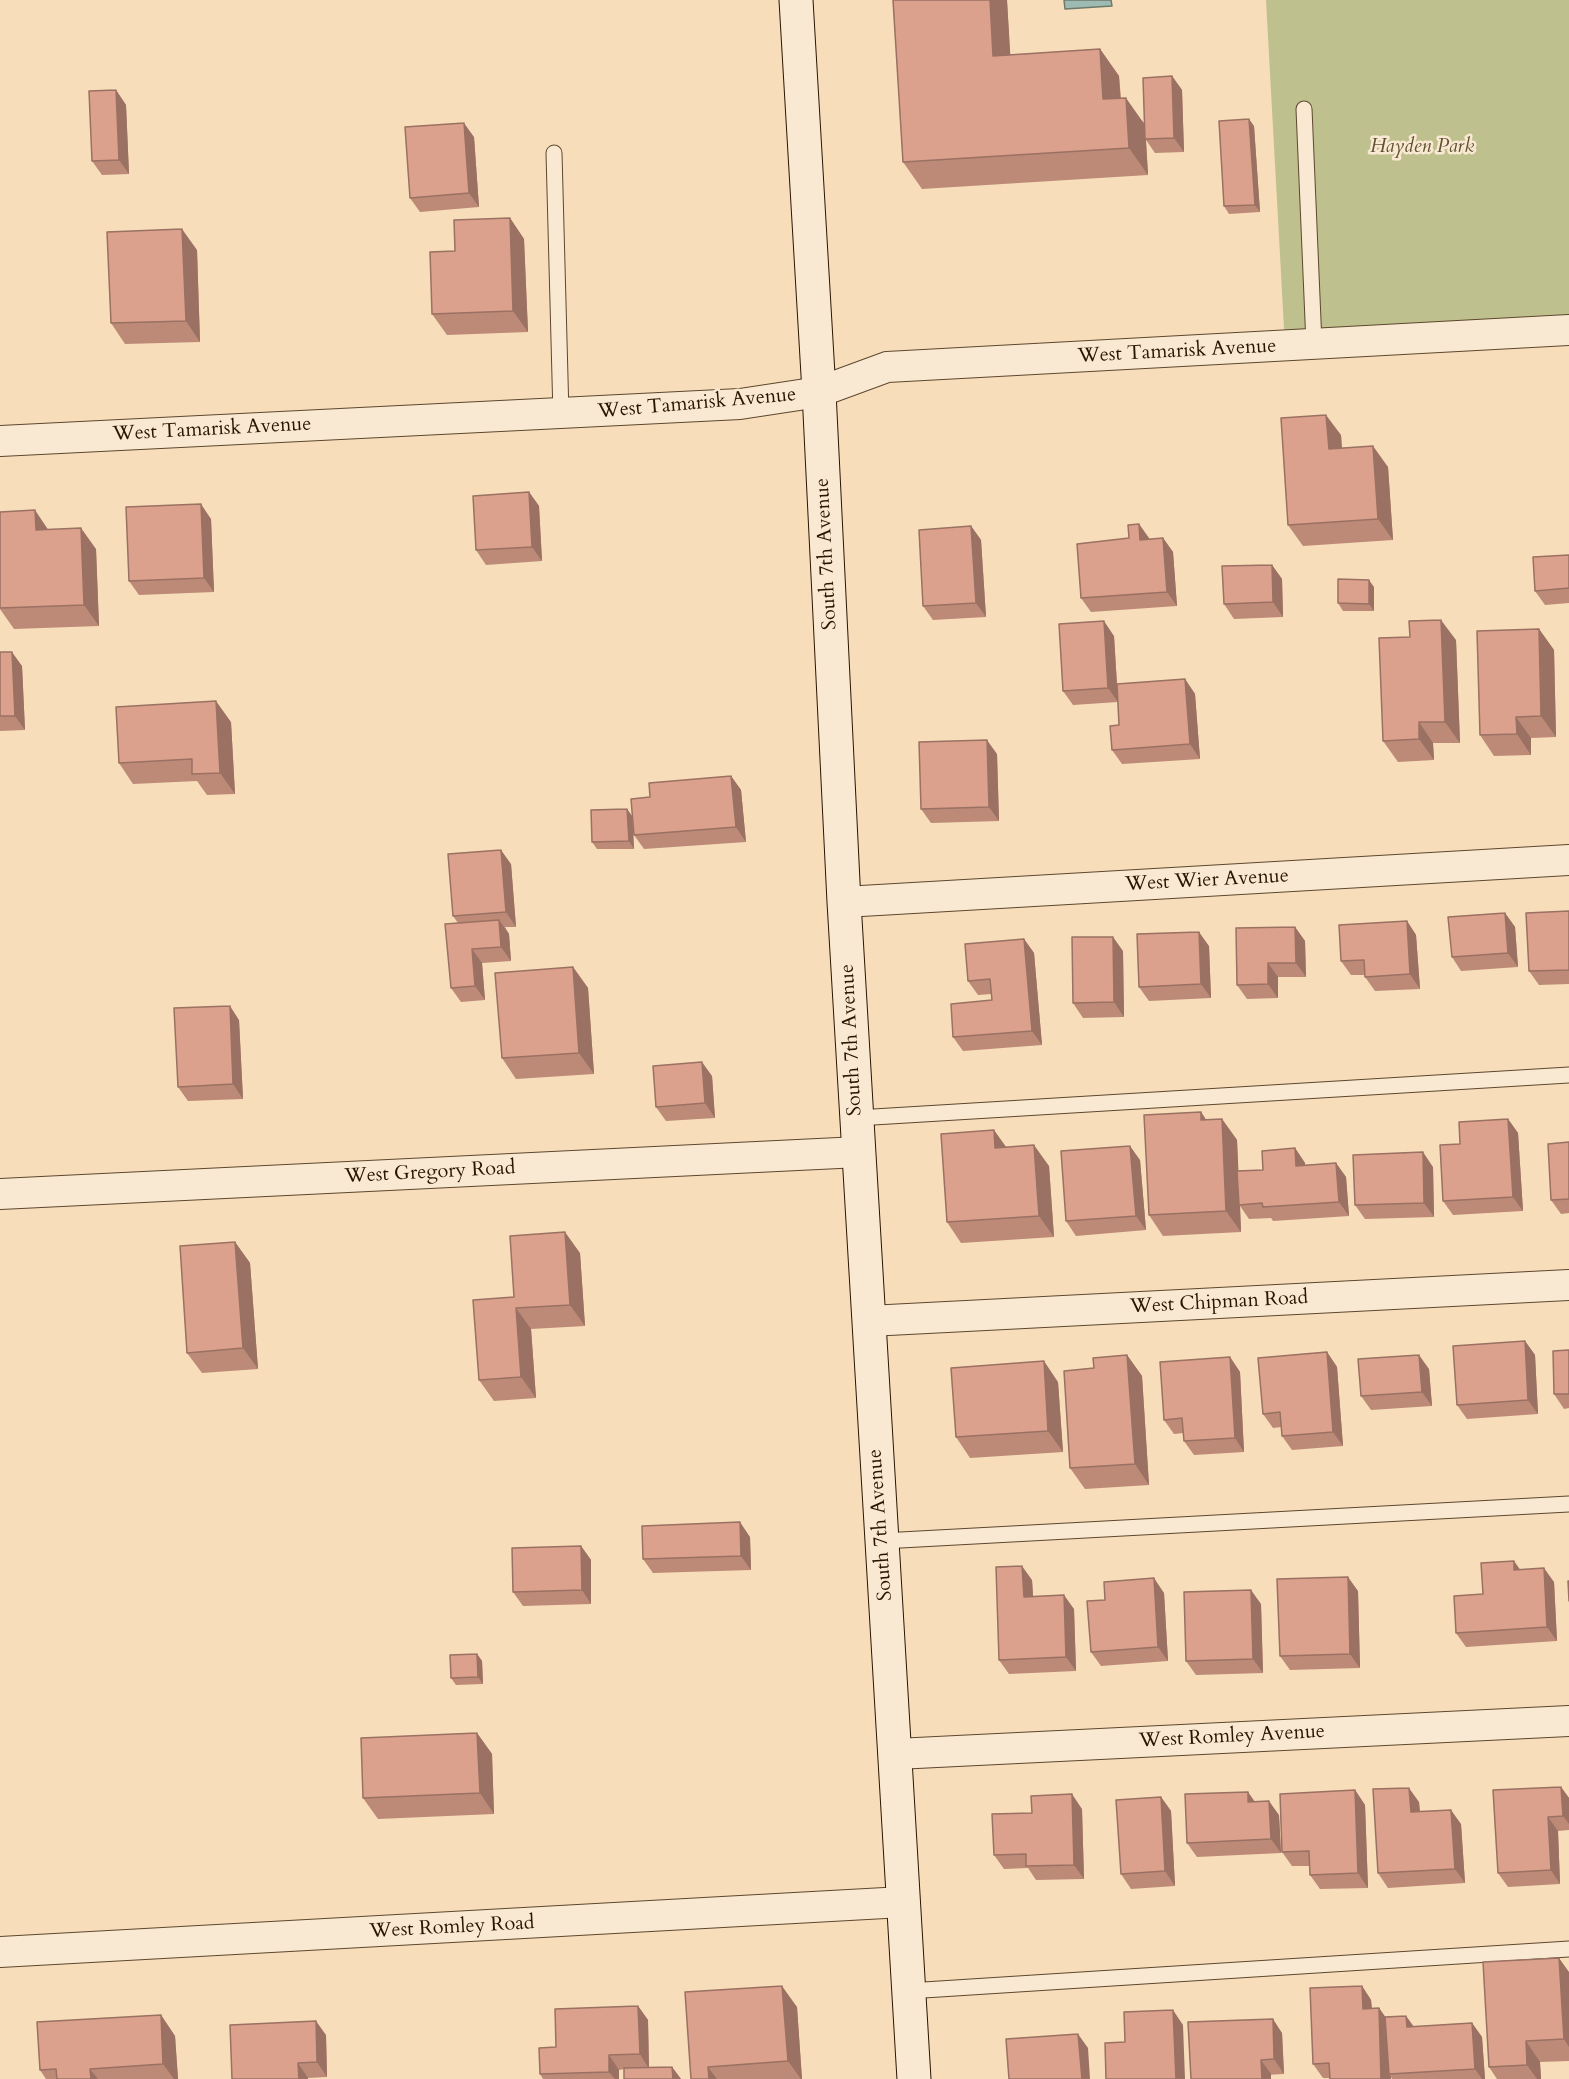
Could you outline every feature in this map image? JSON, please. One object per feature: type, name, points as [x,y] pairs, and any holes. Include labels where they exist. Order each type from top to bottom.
[{"type":"main road","name":"South 7th Avenue","points":[[796,0],[819,392],[844,902],[914,2079]]},
{"type":"street","name":"West Tamarisk Avenue","points":[[0,441],[561,415],[740,404],[819,392],[887,367],[1569,330]]},
{"type":"street","name":"West Wier Avenue","points":[[844,902],[1569,860]]},
{"type":"street","name":"West Gregory Road","points":[[0,1194],[859,1152]]},
{"type":"street","name":"West Chipman Road","points":[[869,1321],[1569,1285]]},
{"type":"street","name":"West Romley Avenue","points":[[896,1754],[1569,1721]]},
{"type":"street","name":"West Romley Road","points":[[0,1952],[903,1902]]},
{"type":"lane","points":[[1304,109],[1314,344]]},
{"type":"lane","points":[[554,153],[561,415]]},
{"type":"lane","points":[[857,1118],[1569,1075]]},
{"type":"lane","points":[[882,1541],[1569,1504]]},
{"type":"lane","points":[[908,1991],[1569,1949]]},
{"type":"green space","name":"Hayden Park","points":[[1266,0],[1569,0],[1569,330],[1285,346]]},
{"type":"water","points":[[1064,0],[1111,0],[1112,6],[1065,9]]},
{"type":"building","points":[[893,0],[990,0],[993,56],[1100,49],[1103,99],[1126,98],[1129,148],[903,162]]},
{"type":"building","points":[[1172,76],[1174,138],[1145,139],[1143,78]]},
{"type":"building","points":[[116,90],[119,160],[92,161],[89,91]]},
{"type":"building","points":[[1249,119],[1255,205],[1224,206],[1219,121]]},
{"type":"building","points":[[464,123],[469,193],[410,198],[405,127]]},
{"type":"building","points":[[510,218],[513,311],[432,314],[430,252],[455,251],[454,220]]},
{"type":"building","points":[[182,229],[186,321],[111,323],[107,232]]},
{"type":"building","points":[[1326,415],[1329,449],[1373,446],[1378,519],[1288,525],[1281,418]]},
{"type":"building","points":[[529,492],[532,547],[476,550],[473,496]]},
{"type":"building","points":[[201,504],[204,578],[129,581],[126,507]]},
{"type":"building","points":[[35,510],[36,530],[81,528],[84,605],[0,608],[0,512]]},
{"type":"building","points":[[1139,524],[1140,540],[1163,538],[1167,592],[1081,598],[1077,544],[1129,538],[1128,525]]},
{"type":"building","points":[[971,526],[976,603],[923,606],[919,530]]},
{"type":"building","points":[[1569,555],[1569,588],[1535,591],[1533,557]]},
{"type":"building","points":[[1272,565],[1273,602],[1224,604],[1222,566]]},
{"type":"building","points":[[1338,579],[1369,580],[1369,604],[1338,603]]},
{"type":"building","points":[[1441,620],[1445,722],[1419,722],[1419,739],[1383,741],[1379,638],[1410,637],[1409,621]]},
{"type":"building","points":[[1104,621],[1108,688],[1063,691],[1059,624]]},
{"type":"building","points":[[1539,629],[1541,716],[1516,717],[1517,734],[1480,735],[1477,631]]},
{"type":"building","points":[[0,652],[12,652],[15,716],[0,716]]},
{"type":"building","points":[[1185,679],[1190,744],[1112,750],[1110,726],[1119,725],[1117,684]]},
{"type":"building","points":[[216,701],[220,773],[192,774],[192,759],[119,763],[116,707]]},
{"type":"building","points":[[987,740],[989,807],[921,809],[919,742]]},
{"type":"building","points":[[731,776],[736,827],[634,835],[631,799],[650,797],[649,783]]},
{"type":"building","points":[[627,809],[629,841],[592,842],[591,810]]},
{"type":"building","points":[[501,850],[506,912],[453,916],[448,854]]},
{"type":"building","points":[[1569,911],[1569,970],[1529,971],[1526,913]]},
{"type":"building","points":[[1505,913],[1508,953],[1452,957],[1448,917]]},
{"type":"building","points":[[499,920],[501,947],[472,949],[475,986],[451,988],[445,924]]},
{"type":"building","points":[[1407,921],[1410,974],[1365,977],[1364,960],[1341,961],[1339,925]]},
{"type":"building","points":[[1295,927],[1296,963],[1268,963],[1268,984],[1237,985],[1236,928]]},
{"type":"building","points":[[1199,932],[1201,984],[1139,987],[1137,934]]},
{"type":"building","points":[[1072,937],[1113,937],[1114,1002],[1073,1003]]},
{"type":"building","points":[[1024,939],[1032,1031],[953,1037],[951,1004],[992,1000],[990,979],[968,981],[965,944]]},
{"type":"building","points":[[573,967],[579,1053],[502,1058],[495,973]]},
{"type":"building","points":[[230,1006],[233,1084],[178,1087],[174,1008]]},
{"type":"building","points":[[702,1062],[705,1103],[656,1107],[653,1066]]},
{"type":"building","points":[[1201,1112],[1201,1120],[1222,1119],[1226,1211],[1149,1215],[1144,1115]]},
{"type":"building","points":[[1508,1119],[1513,1197],[1443,1201],[1440,1145],[1460,1144],[1459,1122]]},
{"type":"building","points":[[994,1130],[995,1148],[1034,1145],[1039,1216],[947,1222],[941,1134]]},
{"type":"building","points":[[1569,1142],[1569,1199],[1551,1200],[1548,1144]]},
{"type":"building","points":[[1130,1146],[1136,1216],[1066,1221],[1061,1151]]},
{"type":"building","points":[[1295,1148],[1296,1166],[1336,1163],[1339,1202],[1263,1207],[1262,1203],[1239,1205],[1237,1171],[1263,1170],[1262,1151]]},
{"type":"building","points":[[1423,1152],[1424,1203],[1355,1205],[1353,1155]]},
{"type":"building","points":[[565,1232],[570,1305],[516,1308],[521,1377],[479,1380],[473,1300],[514,1297],[510,1236]]},
{"type":"building","points":[[235,1242],[243,1348],[187,1353],[180,1246]]},
{"type":"building","points":[[1525,1341],[1528,1400],[1457,1405],[1453,1346]]},
{"type":"building","points":[[1569,1350],[1569,1394],[1554,1394],[1553,1351]]},
{"type":"building","points":[[1327,1352],[1333,1432],[1282,1436],[1280,1412],[1263,1414],[1258,1358]]},
{"type":"building","points":[[1127,1355],[1135,1464],[1070,1468],[1064,1371],[1094,1368],[1093,1358]]},
{"type":"building","points":[[1419,1355],[1422,1392],[1361,1396],[1358,1359]]},
{"type":"building","points":[[1230,1357],[1235,1438],[1184,1441],[1182,1418],[1164,1420],[1160,1362]]},
{"type":"building","points":[[1044,1361],[1048,1431],[956,1437],[951,1368]]},
{"type":"building","points":[[740,1522],[741,1556],[643,1559],[642,1526]]},
{"type":"building","points":[[581,1546],[582,1590],[513,1592],[512,1548]]},
{"type":"building","points":[[1514,1561],[1514,1570],[1544,1568],[1547,1627],[1456,1633],[1454,1596],[1483,1594],[1481,1563]]},
{"type":"building","points":[[1022,1566],[1024,1597],[1064,1595],[1066,1657],[999,1660],[996,1567]]},
{"type":"building","points":[[1348,1577],[1350,1654],[1280,1656],[1277,1579]]},
{"type":"building","points":[[1154,1578],[1158,1647],[1091,1652],[1087,1601],[1105,1600],[1104,1582]]},
{"type":"building","points":[[1251,1590],[1253,1659],[1186,1661],[1184,1592]]},
{"type":"building","points":[[477,1654],[478,1677],[451,1678],[450,1655]]},
{"type":"building","points":[[477,1733],[480,1793],[363,1798],[361,1738]]},
{"type":"building","points":[[1561,1787],[1563,1816],[1548,1817],[1551,1870],[1498,1873],[1493,1790]]},
{"type":"building","points":[[1409,1788],[1411,1812],[1451,1810],[1455,1869],[1378,1873],[1373,1789]]},
{"type":"building","points":[[1355,1790],[1358,1873],[1310,1875],[1309,1851],[1282,1852],[1280,1794]]},
{"type":"building","points":[[1248,1792],[1248,1802],[1269,1801],[1271,1839],[1187,1843],[1185,1794]]},
{"type":"building","points":[[1072,1794],[1074,1865],[1026,1866],[1026,1854],[994,1855],[992,1814],[1032,1813],[1031,1796]]},
{"type":"building","points":[[1161,1797],[1165,1871],[1121,1874],[1116,1800]]},
{"type":"building","points":[[1559,1958],[1564,2039],[1526,2041],[1527,2065],[1489,2067],[1483,1962]]},
{"type":"building","points":[[782,1986],[788,2061],[708,2067],[709,2079],[691,2079],[685,1992]]},
{"type":"building","points":[[1362,1986],[1363,2009],[1379,2008],[1381,2079],[1330,2079],[1329,2063],[1313,2064],[1310,1988]]},
{"type":"building","points":[[638,2006],[640,2054],[609,2055],[609,2072],[540,2074],[539,2048],[556,2047],[555,2009]]},
{"type":"building","points":[[1173,2010],[1176,2079],[1106,2079],[1105,2043],[1125,2042],[1124,2012]]},
{"type":"building","points":[[161,2015],[163,2064],[90,2069],[91,2079],[57,2079],[56,2069],[40,2070],[37,2022]]},
{"type":"building","points":[[1406,2016],[1407,2027],[1472,2023],[1475,2069],[1389,2074],[1385,2017]]},
{"type":"building","points":[[1273,2019],[1274,2059],[1261,2060],[1262,2079],[1191,2079],[1188,2022]]},
{"type":"building","points":[[316,2021],[317,2062],[298,2063],[299,2079],[232,2079],[230,2025]]},
{"type":"building","points":[[1078,2034],[1082,2079],[1009,2079],[1006,2039]]},
{"type":"building","points":[[672,2067],[673,2079],[624,2079],[624,2068]]}]
